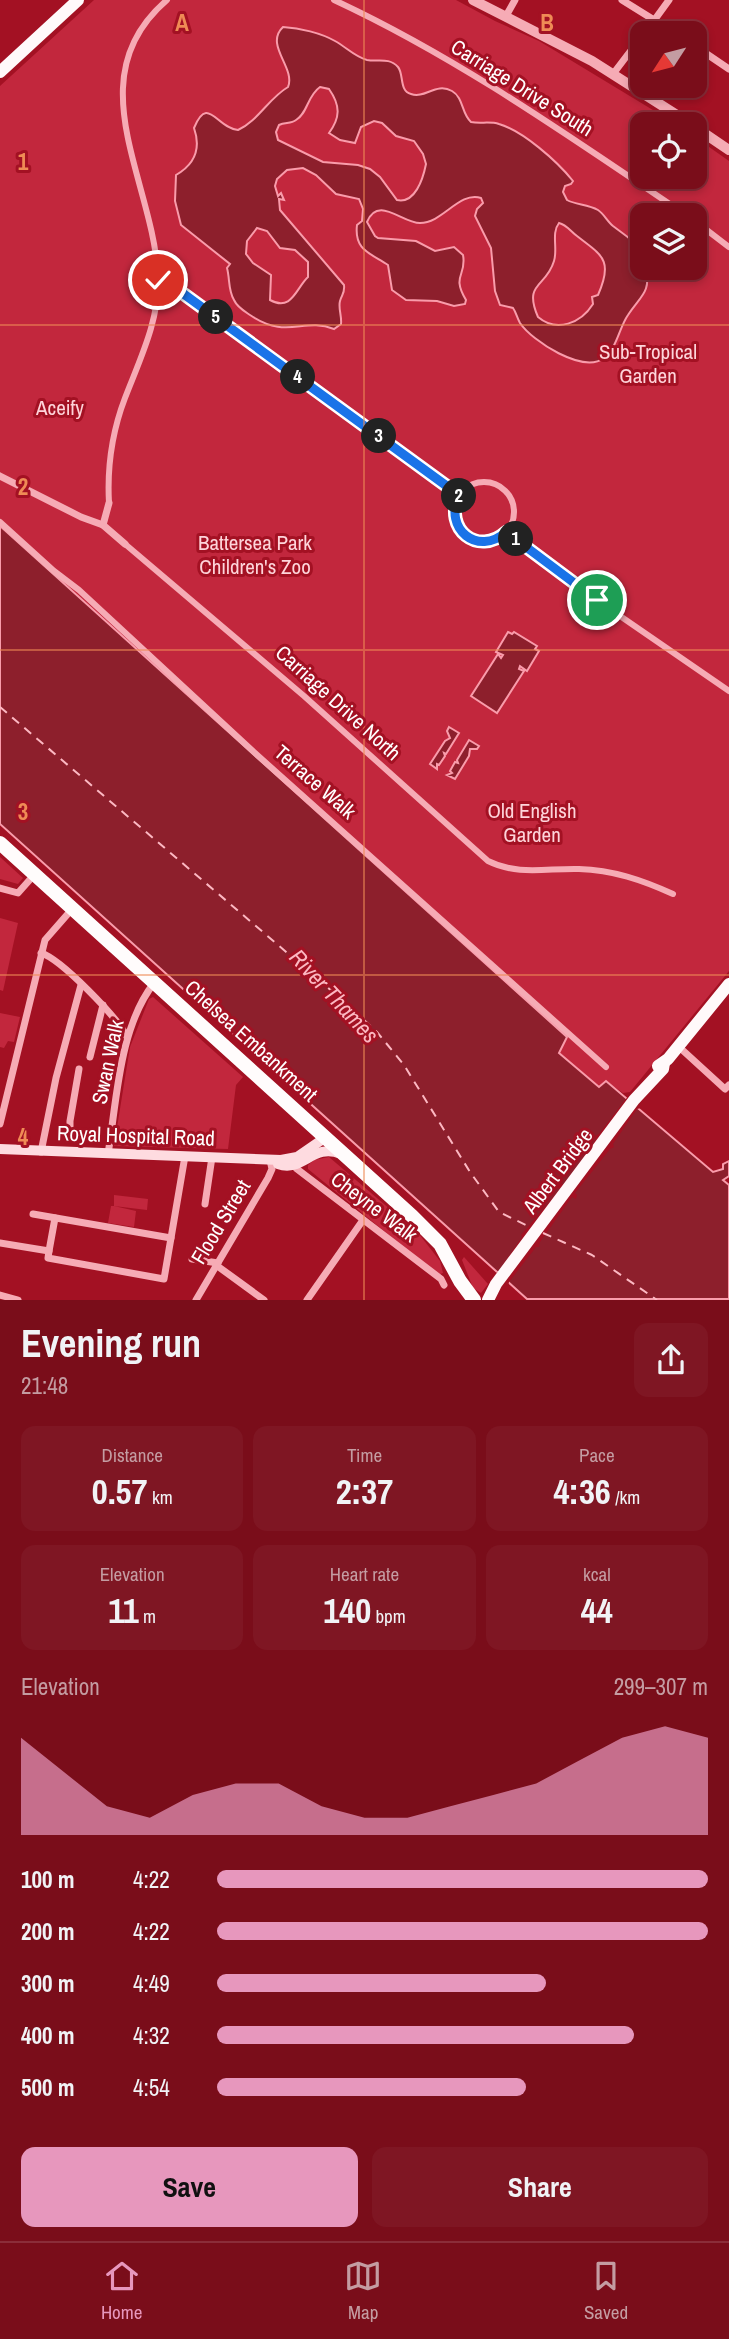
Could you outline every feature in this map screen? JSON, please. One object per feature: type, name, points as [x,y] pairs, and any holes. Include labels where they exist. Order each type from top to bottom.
[{"type":"highway","name":"Chelsea Embankment","points":[[0,843],[433,1237],[474,1300]]},
{"type":"highway","name":"Chelsea Embankment","points":[[460,1281],[463,1300]]},
{"type":"main road","points":[[0,72],[79,0]]},
{"type":"main road","name":"Albert Bridge","points":[[489,1294],[650,1080],[659,1064],[664,1063],[729,984]]},
{"type":"main road","points":[[307,1120],[310,1140],[307,1150]]},
{"type":"main road","name":"Royal Hospital Road","points":[[292,1162],[326,1137]]},
{"type":"main road","name":"Royal Hospital Road","points":[[0,1149],[41,1152],[70,1150],[292,1162],[322,1151],[346,1156]]},
{"type":"street","points":[[103,525],[109,503],[109,464],[116,425],[147,342],[158,282],[152,227],[127,131],[121,89],[124,66],[134,41],[148,19],[167,0]]},
{"type":"street","name":"Carriage Drive South","points":[[334,0],[472,76],[668,203]]},
{"type":"street","points":[[473,0],[613,74],[673,112]]},
{"type":"street","points":[[506,16],[515,0]]},
{"type":"street","points":[[622,0],[655,20],[669,0]]},
{"type":"street","points":[[613,74],[630,52]]},
{"type":"street","points":[[707,54],[729,69]]},
{"type":"street","points":[[707,135],[729,150]]},
{"type":"street","points":[[707,230],[729,247]]},
{"type":"street","points":[[158,282],[181,292],[459,495]]},
{"type":"street","name":"Carriage Drive North","points":[[0,476],[80,517],[103,525],[304,696],[488,861],[498,866],[524,871],[579,869],[620,874],[673,894]]},
{"type":"street","points":[[481,482],[498,486],[505,491],[513,506],[513,515],[506,532],[501,537],[486,542],[468,537],[456,522],[455,503],[459,495],[481,482]]},
{"type":"street","name":"Terrace Walk","points":[[0,522],[79,590],[255,753],[606,1068]]},
{"type":"street","points":[[506,532],[591,596],[729,691]]},
{"type":"street","points":[[0,888],[18,893],[35,874]]},
{"type":"street","points":[[0,1124],[44,940],[73,908]]},
{"type":"street","points":[[41,953],[52,959],[103,1005],[117,1020],[127,1037]]},
{"type":"street","name":"Swan Walk","points":[[108,1154],[127,1037],[144,998],[154,983]]},
{"type":"street","points":[[41,1152],[81,985]]},
{"type":"street","points":[[90,1057],[103,1005]]},
{"type":"street","points":[[678,1046],[727,1087]]},
{"type":"street","points":[[71,1137],[70,1121],[79,1069]]},
{"type":"street","points":[[54,1218],[48,1258],[164,1279],[185,1156]]},
{"type":"street","points":[[205,1204],[212,1157]]},
{"type":"street","name":"Flood Street","points":[[196,1300],[270,1173],[270,1160]]},
{"type":"street","name":"Cheyne Walk","points":[[292,1162],[443,1282],[450,1276],[453,1265]]},
{"type":"street","points":[[33,1214],[171,1238]]},
{"type":"street","points":[[307,1300],[363,1220]]},
{"type":"street","points":[[0,1243],[48,1251]]},
{"type":"street","points":[[192,1259],[217,1264],[264,1300]]},
{"type":"street","points":[[0,1296],[18,1300]]},
{"type":"green space","points":[[94,0],[456,0],[539,41],[656,112],[630,112],[630,189],[707,189],[707,145],[729,161],[729,971],[630,1092],[623,1093],[606,1081],[599,1087],[558,1053],[567,1037],[0,526],[0,86]]},
{"type":"green space","points":[[0,857],[23,878],[18,884],[0,879]]},
{"type":"green space","points":[[0,918],[18,923],[3,991],[0,990]]},
{"type":"green space","points":[[153,997],[243,1077],[236,1085],[228,1149],[114,1146],[130,1047],[149,999]]},
{"type":"green space","points":[[0,1013],[20,1017],[14,1042],[8,1041],[4,1048],[0,1047]]},
{"type":"green space","points":[[329,1157],[419,1234],[440,1261],[443,1273],[438,1275],[308,1169],[308,1165],[314,1160]]},
{"type":"green space","points":[[114,1195],[148,1199],[147,1210],[114,1206]]},
{"type":"green space","points":[[111,1206],[136,1211],[134,1227],[108,1223]]},
{"type":"green space","points":[[464,1257],[488,1284],[481,1293],[473,1288],[462,1260]]},
{"type":"water","points":[[283,27],[296,28],[335,41],[363,59],[391,62],[400,70],[407,92],[416,95],[441,88],[452,91],[459,98],[471,122],[496,123],[508,128],[529,140],[558,165],[573,181],[565,186],[563,192],[567,200],[600,212],[630,239],[630,280],[647,280],[646,289],[625,320],[608,354],[595,362],[571,359],[535,338],[520,323],[513,308],[500,305],[495,291],[491,248],[475,216],[483,203],[481,198],[465,199],[428,222],[413,222],[384,210],[372,214],[367,222],[378,238],[416,241],[435,251],[454,247],[463,255],[460,285],[465,304],[454,306],[437,301],[406,300],[392,290],[388,265],[369,254],[358,240],[357,225],[362,221],[363,209],[359,199],[336,194],[316,175],[303,168],[287,170],[277,179],[275,186],[278,196],[281,193],[284,200],[279,199],[280,210],[344,285],[340,304],[341,324],[334,329],[313,325],[274,326],[239,307],[230,288],[227,268],[230,264],[181,225],[175,201],[176,175],[188,166],[195,155],[197,142],[194,128],[204,114],[208,113],[230,128],[238,130],[252,121],[288,87],[288,72],[277,41]],"holes":[[[320,87],[329,89],[336,101],[338,112],[329,133],[340,140],[355,143],[361,127],[374,121],[382,123],[396,136],[414,141],[426,164],[420,183],[409,198],[397,200],[380,177],[370,169],[358,165],[323,162],[278,140],[276,132],[279,125],[300,117],[312,95]],[[559,223],[598,254],[605,266],[603,283],[598,295],[592,297],[593,304],[588,311],[575,321],[561,325],[545,322],[538,317],[533,297],[534,291],[554,261],[555,236]],[[257,228],[267,231],[280,248],[295,250],[308,262],[308,277],[293,297],[284,303],[270,300],[271,275],[253,263],[246,254],[247,241]]]},
{"type":"water","name":"River Thames","points":[[0,526],[567,1037],[559,1053],[599,1087],[606,1081],[713,1172],[723,1169],[723,1164],[729,1161],[729,1176],[723,1180],[729,1185],[729,1299],[527,1299],[0,824]]},
{"type":"water","points":[[508,632],[514,632],[537,646],[535,649],[539,651],[527,671],[520,666],[519,669],[524,671],[497,713],[471,696],[498,654],[501,658],[503,655],[496,652]]},
{"type":"water","points":[[449,727],[459,733],[446,754],[444,753],[439,765],[437,764],[437,769],[430,764],[445,741],[450,738],[447,731]]},
{"type":"water","points":[[469,740],[479,746],[477,749],[470,749],[469,756],[455,779],[447,775],[452,773],[450,771],[455,762],[458,763],[457,760]]},
{"type":"pier","points":[[629,1095],[641,1108],[637,1109],[613,1144],[614,1147],[575,1193],[576,1199],[572,1197],[539,1247],[536,1247],[508,1286],[494,1274],[498,1272],[521,1235],[560,1189],[557,1187],[558,1183],[564,1184],[596,1139],[595,1136]]},
{"type":"ferry route","points":[[0,707],[377,1032],[404,1065],[470,1172],[499,1212],[532,1228]]},
{"type":"ferry route","points":[[543,1233],[592,1255],[657,1300]]},
{"type":"route","points":[[158,280],[181,292],[459,495],[454,513],[461,531],[468,537],[486,542],[501,537],[506,532],[597,600]]},
{"type":"park label","name":"Sub-Tropical Garden","points":[[648,364]]},
{"type":"park label","name":"Aceify","points":[[60,408]]},
{"type":"park label","name":"Battersea Park Children's Zoo","points":[[255,555]]},
{"type":"park label","name":"Old English Garden","points":[[532,823]]}]
